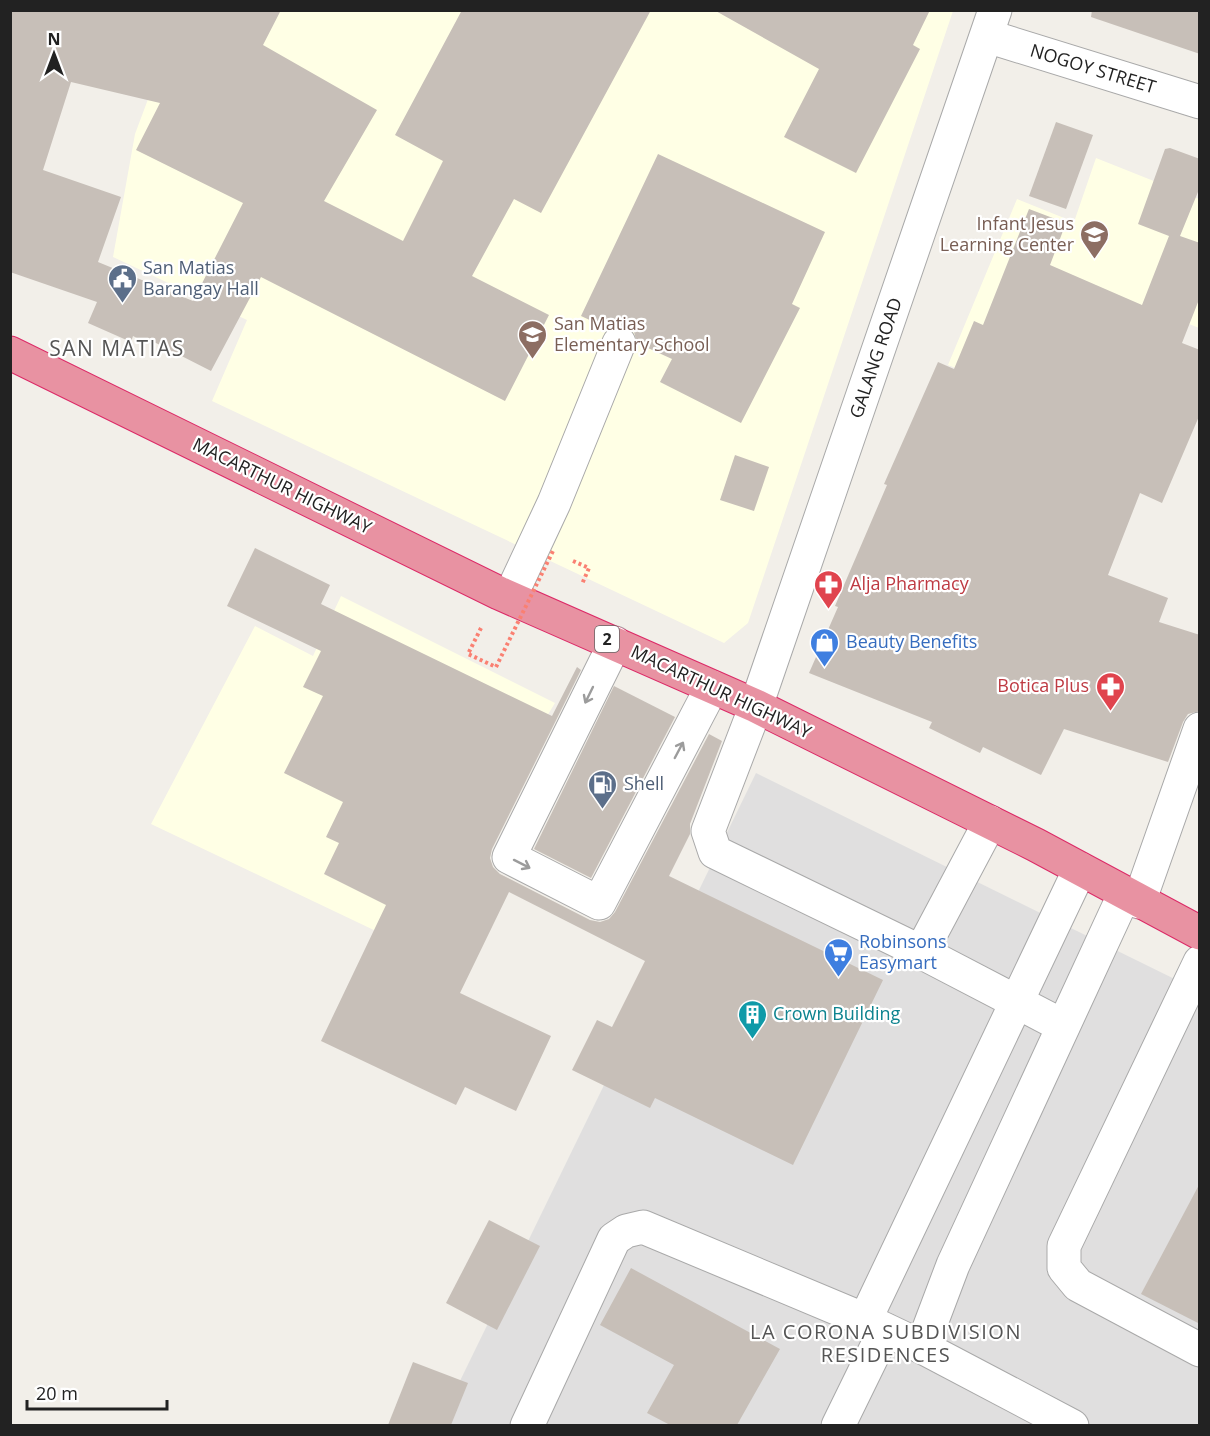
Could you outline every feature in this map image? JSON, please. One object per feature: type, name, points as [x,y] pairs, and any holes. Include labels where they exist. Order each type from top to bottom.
[{"type":"highway","name":"MACARTHUR HIGHWAY","points":[[10,353],[510,597],[756,706],[1080,868],[1200,933]]},
{"type":"street","name":"NOGOY STREET","points":[[991,23],[1200,102]]},
{"type":"street","name":"GALANG ROAD","points":[[991,23],[756,706],[708,831],[715,852],[921,952],[1063,1026]]},
{"type":"street","points":[[510,597],[554,503],[619,343]]},
{"type":"street","points":[[615,643],[509,857],[598,903],[712,687]]},
{"type":"street","points":[[922,1347],[953,1265],[1063,1026],[1132,898],[1200,729]]},
{"type":"street","points":[[921,952],[990,822]]},
{"type":"street","points":[[838,1425],[875,1325],[1017,1003],[1080,868]]},
{"type":"street","points":[[1200,962],[1064,1246],[1064,1268],[1078,1285],[1200,1350]]},
{"type":"street","points":[[527,1425],[614,1239],[626,1231],[643,1227],[875,1325],[1072,1425]]},
{"type":"path","points":[[468,654],[496,668],[554,551]]},
{"type":"shaded area","name":"San Matias Elementary School","points":[[181,11],[953,11],[748,623],[724,643],[212,401],[247,320],[113,257],[135,134]]},
{"type":"shaded area","name":"Infant Jesus Learning Center","points":[[1096,158],[1199,199],[1199,328],[1124,298],[1070,414],[948,365],[1017,199],[1074,222]]},
{"type":"shaded area","points":[[341,596],[555,703],[456,865],[420,952],[151,824],[255,626],[313,656]]},
{"type":"shaded area","points":[[756,773],[1199,991],[1199,1425],[438,1426]]},
{"type":"building","points":[[10,10],[281,10],[263,45],[377,110],[324,201],[403,241],[443,161],[395,135],[462,10],[651,10],[541,213],[514,199],[472,276],[549,315],[505,401],[261,277],[211,371],[154,342],[153,346],[133,336],[131,342],[88,323],[97,302],[10,272]],"holes":[[[71,82],[160,103],[136,150],[243,203],[193,301],[98,262],[121,197],[43,170]]]},
{"type":"building","points":[[714,10],[930,10],[913,45],[920,49],[856,173],[784,137],[819,69]]},
{"type":"building","points":[[1092,10],[1200,10],[1200,54],[1091,17]]},
{"type":"building","points":[[1056,122],[1093,135],[1066,209],[1029,196]]},
{"type":"building","points":[[1170,148],[1200,159],[1200,187],[1180,236],[1200,243],[1200,297],[1182,343],[1200,350],[1200,414],[1162,503],[1140,493],[1108,575],[1168,598],[1159,622],[1200,635],[1200,711],[1188,714],[1168,762],[1064,729],[1041,775],[983,747],[980,753],[929,728],[932,722],[809,673],[887,485],[884,484],[938,362],[954,369],[974,321],[983,325],[1029,209],[1066,223],[1050,265],[1142,305],[1169,236],[1138,224],[1165,149]]},
{"type":"building","points":[[658,154],[825,232],[792,304],[800,308],[741,423],[660,382],[672,359],[637,343],[634,332],[627,326],[617,324],[607,328],[581,316]]},
{"type":"building","points":[[735,455],[769,467],[754,511],[720,500]]},
{"type":"building","points":[[255,548],[330,585],[321,604],[552,716],[577,667],[581,670],[492,849],[490,858],[493,867],[500,874],[590,920],[600,922],[609,919],[615,912],[709,734],[722,741],[690,824],[690,834],[669,876],[883,980],[793,1165],[655,1098],[650,1108],[572,1070],[597,1020],[612,1027],[645,961],[509,892],[460,993],[551,1036],[516,1111],[465,1087],[456,1105],[321,1041],[386,905],[324,874],[339,843],[326,837],[343,802],[284,773],[323,696],[303,687],[321,651],[227,606]]},
{"type":"building","points":[[614,686],[675,717],[591,878],[534,849]]},
{"type":"building","points":[[1200,1183],[1200,1324],[1141,1294]]},
{"type":"building","points":[[489,1220],[540,1246],[497,1330],[446,1303]]},
{"type":"building","points":[[631,1268],[780,1349],[737,1425],[670,1425],[647,1413],[674,1365],[600,1325]]},
{"type":"building","points":[[413,1362],[468,1383],[451,1425],[388,1425]]},
{"type":"place","name":"Infant Jesus Learning Center","points":[[1095,260]]},
{"type":"place","name":"San Matias Barangay Hall","points":[[122,304]]},
{"type":"place","name":"San Matias Elementary School","points":[[533,360]]},
{"type":"place","name":"Alja Pharmacy","points":[[829,610]]},
{"type":"place","name":"Beauty Benefits","points":[[825,668]]},
{"type":"place","name":"Botica Plus","points":[[1110,712]]},
{"type":"place","name":"Shell","points":[[603,810]]},
{"type":"place","name":"Robinsons Easymart","points":[[838,978]]},
{"type":"place","name":"Crown Building","points":[[752,1040]]},
{"type":"district","name":"SAN MATIAS","points":[[117,349]]},
{"type":"district","name":"LA CORONA SUBDIVISION RESIDENCES","points":[[886,1344]]}]
